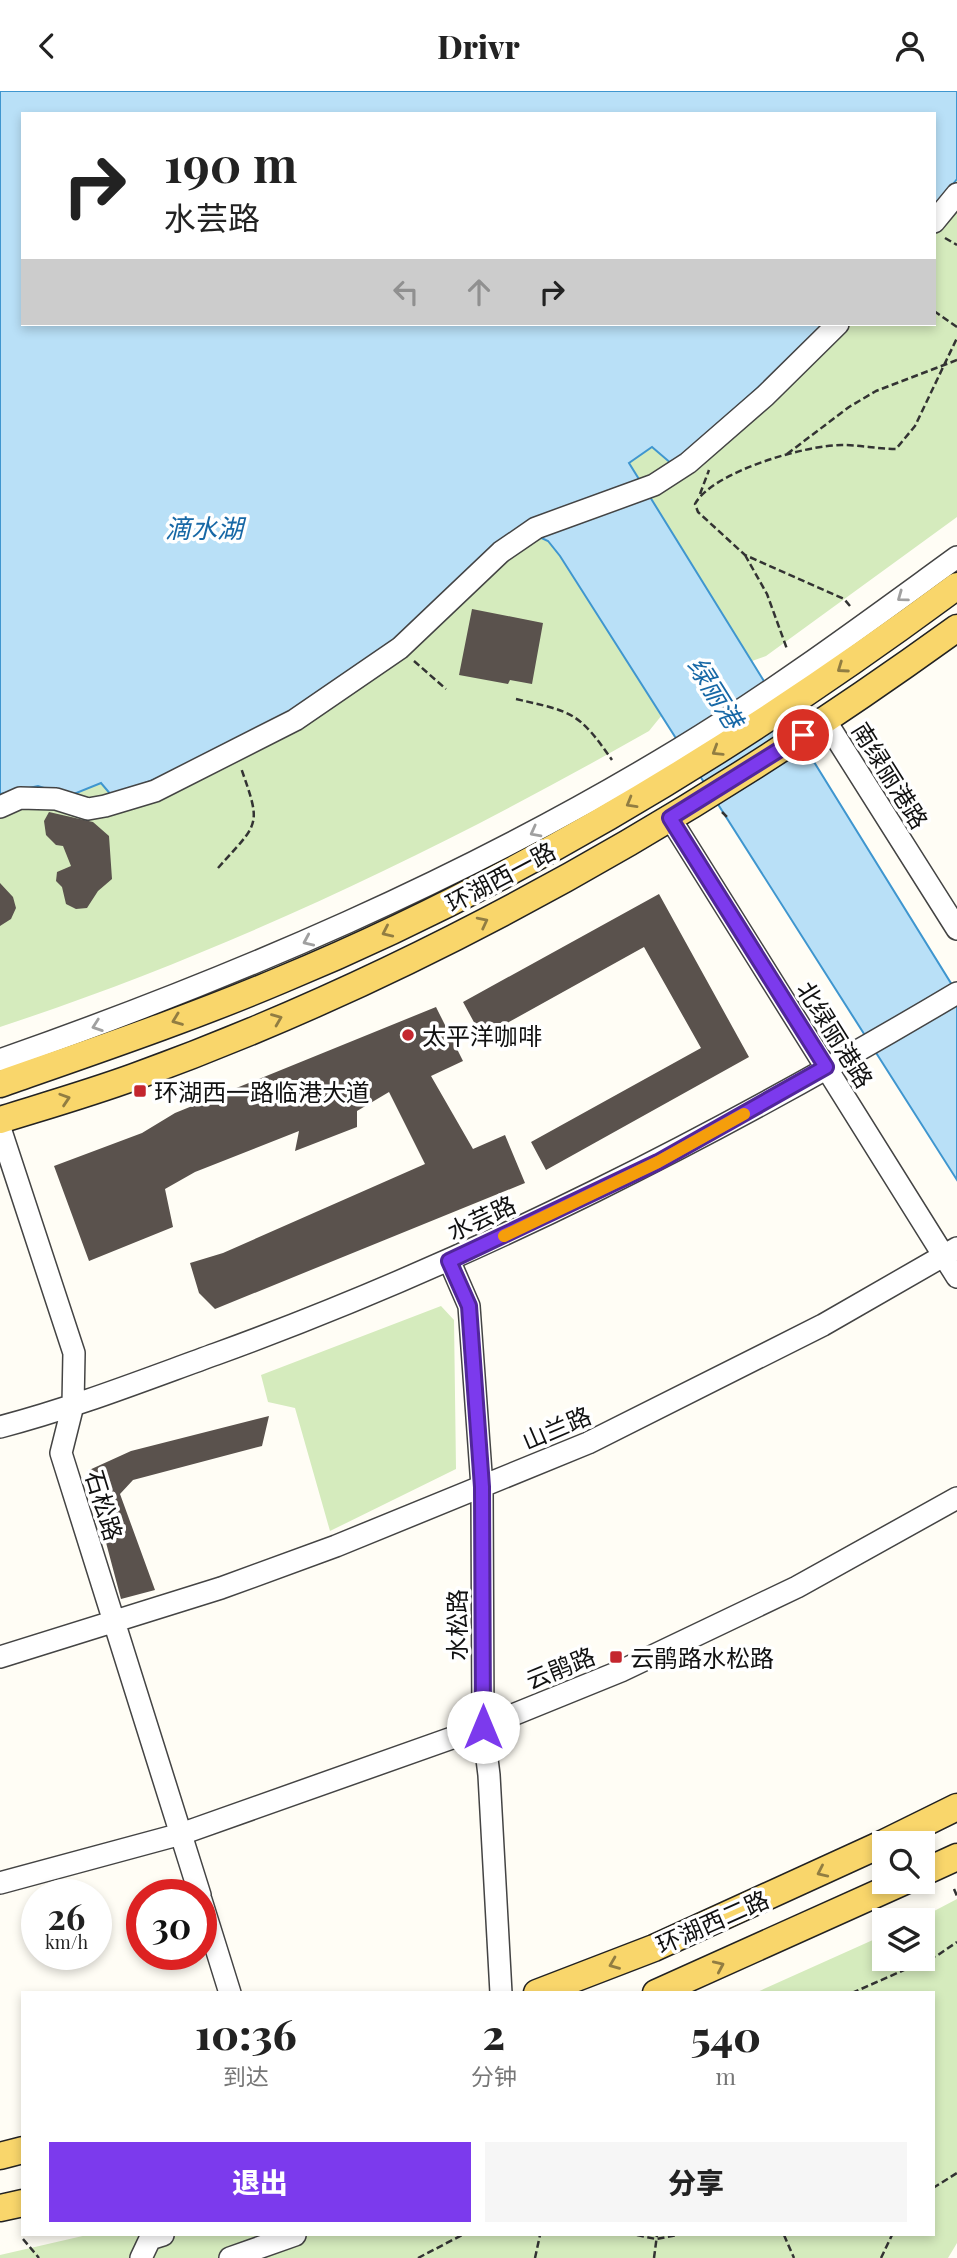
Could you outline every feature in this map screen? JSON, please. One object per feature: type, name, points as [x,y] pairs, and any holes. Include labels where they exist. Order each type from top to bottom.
[{"type":"main road","name":"环湖西一路","points":[[0,1084],[282,980],[429,913],[552,849],[684,759],[957,586]]},
{"type":"main road","name":"环湖西一路","points":[[0,1120],[135,1077],[298,1010],[537,894],[707,797],[803,735],[957,628]]},
{"type":"main road","name":"环湖西二路","points":[[908,1831],[957,1807]]},
{"type":"main road","name":"环湖西二路","points":[[542,1991],[654,1948],[872,1848]]},
{"type":"main road","points":[[935,1867],[957,1857]]},
{"type":"main road","name":"环湖西二路","points":[[660,1991],[876,1894]]},
{"type":"main road","points":[[0,2156],[21,2151]]},
{"type":"main road","points":[[0,2208],[21,2203]]},
{"type":"street","points":[[936,228],[957,194]]},
{"type":"street","points":[[0,807],[20,798],[56,799],[89,809],[155,791],[235,753],[305,714],[400,648],[501,552],[536,528],[654,485],[697,455],[765,396],[836,326]]},
{"type":"street","points":[[780,697],[957,557]]},
{"type":"street","name":"南绿丽港路","points":[[825,720],[957,929]]},
{"type":"street","points":[[0,1060],[112,1020],[274,956],[413,894],[684,759]]},
{"type":"street","name":"北绿丽港路","points":[[670,818],[826,1067],[950,1252],[957,1277]]},
{"type":"street","name":"水芸路","points":[[0,1427],[73,1405],[274,1333],[449,1261],[658,1162],[864,1048],[957,993]]},
{"type":"street","name":"石松路","points":[[0,1128],[74,1353],[73,1405],[61,1453],[195,1879]]},
{"type":"street","name":"山兰路","points":[[0,1657],[115,1623],[336,1546],[588,1443],[705,1387],[950,1252]]},
{"type":"street","name":"水松路","points":[[449,1261],[469,1306],[482,1487],[483,1727],[489,1775],[501,1991]]},
{"type":"street","name":"云鹃路","points":[[0,1883],[181,1834],[483,1727],[621,1671],[785,1592],[957,1498]]},
{"type":"street","name":"石松路","points":[[217,1950],[229,1991]]},
{"type":"street","points":[[141,2258],[150,2239],[160,2236]]},
{"type":"street","points":[[230,2258],[292,2236]]},
{"type":"path","points":[[936,228],[957,245]]},
{"type":"path","points":[[936,312],[957,327]]},
{"type":"path","points":[[850,606],[844,599],[746,555],[698,512],[695,504],[700,493],[752,465],[785,455],[842,445],[896,449],[915,425],[957,338]]},
{"type":"path","points":[[785,455],[849,407],[876,391],[945,367],[957,359]]},
{"type":"path","points":[[746,555],[766,594],[787,649]]},
{"type":"path","points":[[400,648],[446,689]]},
{"type":"path","points":[[516,699],[568,711],[592,731],[612,760]]},
{"type":"path","points":[[218,868],[252,831],[255,809],[235,753]]},
{"type":"path","points":[[954,1889],[957,1896]]},
{"type":"path","points":[[857,1991],[938,1955],[957,1942]]},
{"type":"path","points":[[935,2187],[957,2173]]},
{"type":"path","points":[[418,2258],[459,2236]]},
{"type":"path","points":[[535,2258],[540,2236]]},
{"type":"path","points":[[784,2236],[794,2258]]},
{"type":"path","points":[[881,2258],[892,2236]]},
{"type":"path","points":[[654,2258],[657,2237]]},
{"type":"path","points":[[23,2239],[39,2258]]},
{"type":"green space","points":[[957,179],[957,517],[766,656],[752,661],[629,463],[652,447],[673,465],[826,326],[936,326],[936,206]]},
{"type":"green space","points":[[533,534],[548,541],[560,556],[662,715],[649,731],[413,857],[332,895],[168,966],[0,1027],[0,794],[22,787],[53,789]]},
{"type":"green space","points":[[441,1306],[454,1320],[456,1469],[330,1531],[295,1408],[268,1402],[261,1375]]},
{"type":"green space","points":[[957,1899],[957,2243],[948,2258],[0,2258],[0,2255],[83,2236],[935,2236],[935,1991],[759,1991],[872,1940],[872,1971],[935,1971],[935,1911]]},
{"type":"water","name":"滴水湖","points":[[0,91],[957,91],[957,179],[936,206],[936,112],[21,112],[21,326],[826,326],[673,465],[652,447],[629,463],[957,993],[957,1180],[560,556],[548,541],[533,534],[395,641],[288,715],[189,766],[112,796],[101,783],[69,796],[38,786],[0,794]]},
{"type":"building","points":[[472,609],[543,623],[532,684],[510,680],[508,684],[459,675]]},
{"type":"building","points":[[49,812],[93,822],[109,836],[112,879],[98,891],[87,908],[76,909],[66,904],[62,887],[56,881],[57,872],[71,866],[63,846],[56,845],[46,835],[44,821]]},
{"type":"building","points":[[0,883],[13,897],[16,908],[11,919],[0,926]]},
{"type":"building","points":[[659,894],[749,1057],[546,1170],[531,1142],[701,1048],[644,947],[482,1037],[463,1002]]},
{"type":"building","points":[[436,1007],[463,1061],[431,1076],[473,1149],[505,1135],[525,1183],[215,1309],[199,1293],[190,1263],[223,1253],[425,1164],[389,1092],[357,1111],[357,1127],[295,1151],[299,1131],[195,1172],[165,1189],[173,1227],[89,1261],[54,1166],[142,1133],[175,1113]]},
{"type":"building","points":[[269,1416],[262,1446],[133,1480],[120,1494],[155,1590],[121,1599],[87,1471],[131,1451]]},
{"type":"slow traffic","points":[[504,1236],[658,1162],[744,1114]]},
{"type":"place","name":"太平洋咖啡","points":[[408,1035]]},
{"type":"place","name":"环湖西一路临港大道","points":[[140,1091]]},
{"type":"place","name":"云鹃路水松路","points":[[616,1657]]},
{"type":"route","points":[[483,1727],[482,1487],[469,1306],[449,1261],[658,1162],[826,1067],[670,818],[803,735]]},
{"type":"water label","name":"绿丽港","points":[[716,692]]}]
